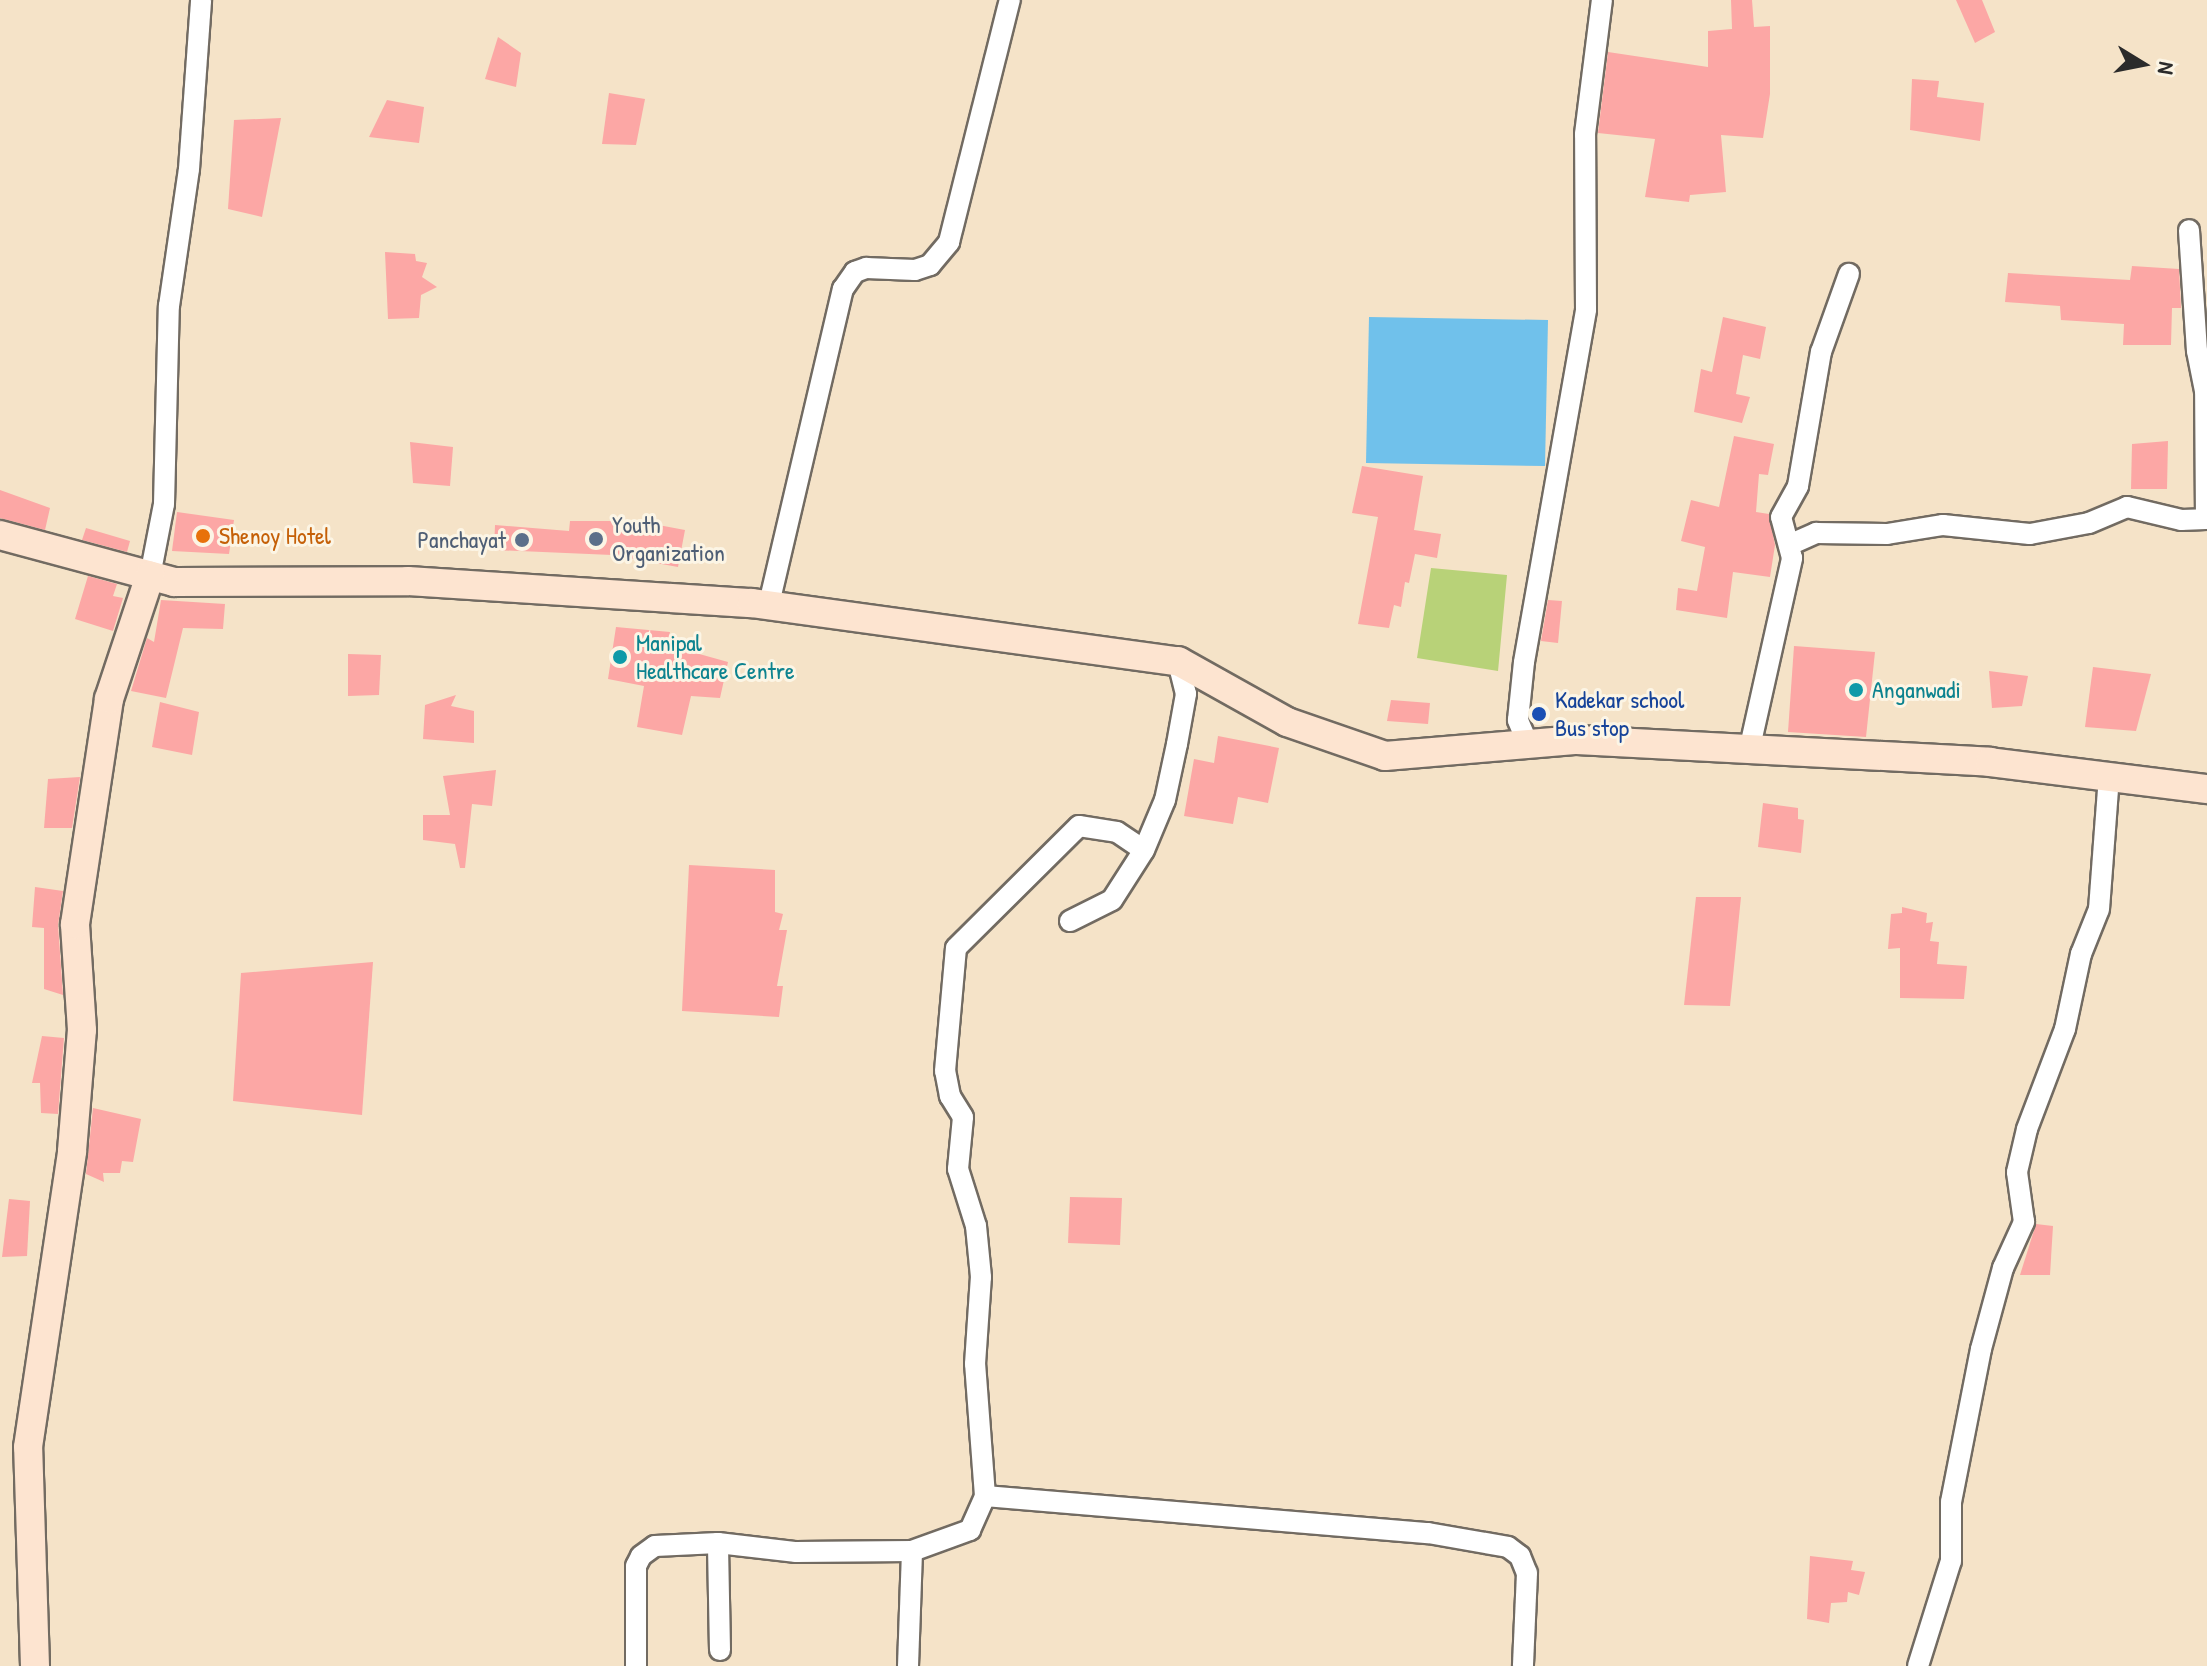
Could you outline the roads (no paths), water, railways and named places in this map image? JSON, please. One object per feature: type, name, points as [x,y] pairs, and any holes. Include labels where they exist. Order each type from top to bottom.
[{"type":"main road","points":[[0,535],[174,582],[408,581],[752,603],[768,608],[1178,661],[1287,722],[1385,756],[1577,740],[1990,762],[2207,789]]},
{"type":"main road","points":[[35,1666],[28,1447],[72,1151],[82,1030],[75,924],[109,699],[150,576]]},
{"type":"street","points":[[150,576],[164,504],[169,306],[189,169],[201,0]]},
{"type":"street","points":[[768,608],[843,289],[855,272],[866,268],[915,270],[930,265],[949,242],[1010,0]]},
{"type":"street","points":[[1528,744],[1518,720],[1524,662],[1586,309],[1585,134],[1602,0]]},
{"type":"street","points":[[1789,545],[1816,533],[1887,534],[1943,525],[2030,534],[2089,523],[2127,507],[2181,520],[2206,519],[2205,391],[2197,351],[2189,230]]},
{"type":"street","points":[[1749,751],[1770,641],[1788,585],[1789,545],[1781,517],[1798,486],[1821,352],[1849,274]]},
{"type":"street","points":[[1070,921],[1112,900],[1144,850],[1165,800],[1186,694],[1178,661]]},
{"type":"street","points":[[1918,1666],[1951,1561],[1951,1502],[1981,1349],[2003,1268],[2024,1222],[2017,1172],[2027,1129],[2065,1029],[2081,954],[2099,909],[2109,775]]},
{"type":"street","points":[[636,1666],[636,1566],[641,1556],[655,1546],[718,1543],[796,1552],[912,1551],[970,1530],[985,1496],[975,1364],[979,1251],[958,1169],[963,1117],[950,1096],[945,1071],[956,948],[1079,826],[1117,832],[1144,850]]},
{"type":"street","points":[[985,1496],[1428,1533],[1508,1547],[1527,1573],[1523,1666]]},
{"type":"street","points":[[718,1543],[720,1650]]},
{"type":"street","points":[[908,1666],[912,1551]]},
{"type":"water","points":[[1369,317],[1548,320],[1545,466],[1366,463]]},
{"type":"place","name":"Shenoy Hotel","points":[[203,536]]},
{"type":"place","name":"Youth Organization","points":[[596,539]]},
{"type":"place","name":"Panchayat","points":[[522,540]]},
{"type":"place","name":"Manipal Healthcare Centre","points":[[620,657]]},
{"type":"place","name":"Anganwadi","points":[[1856,690]]},
{"type":"place","name":"Kadekar school Bus stop","points":[[1539,714]]}]
